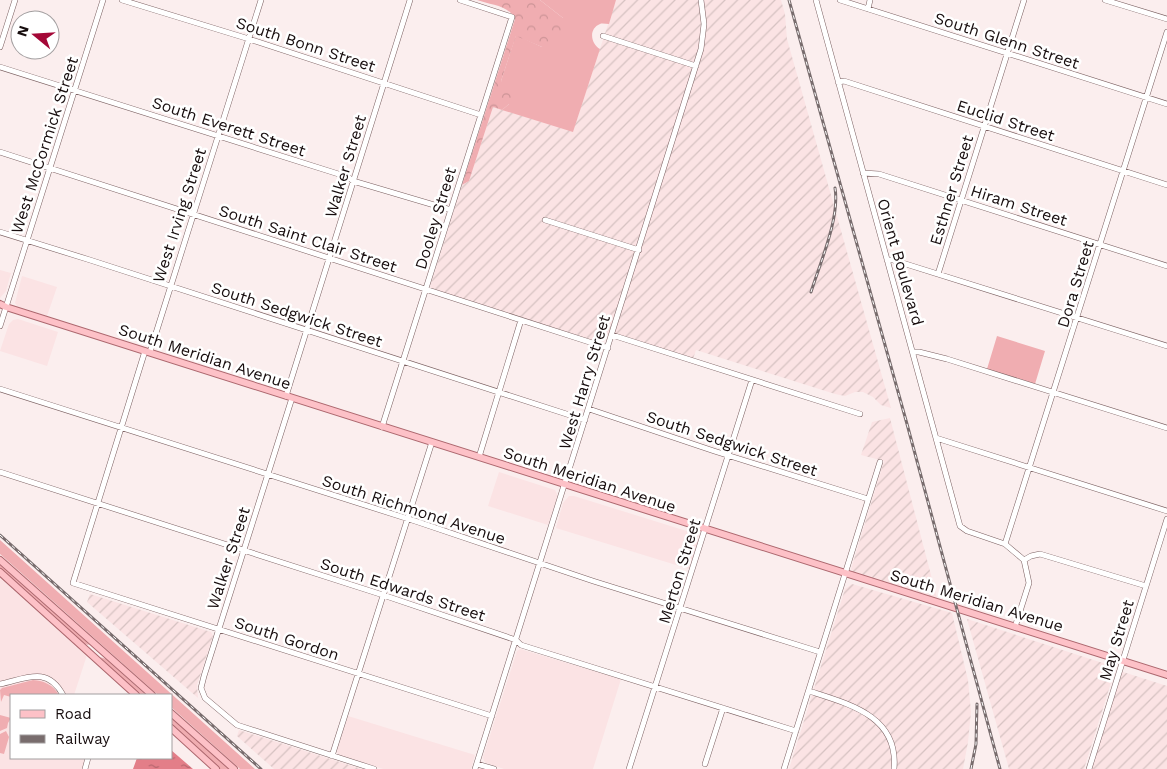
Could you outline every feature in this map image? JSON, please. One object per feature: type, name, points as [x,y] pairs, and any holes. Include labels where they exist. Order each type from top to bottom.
[{"type":"main road","name":"South Meridian Avenue","points":[[2,306],[565,486],[1167,675]]},
{"type":"main road","points":[[0,560],[151,694]]},
{"type":"main road","points":[[0,572],[135,694]]},
{"type":"main road","points":[[172,714],[234,769]]},
{"type":"main road","points":[[172,729],[216,769]]},
{"type":"street","points":[[0,47],[15,0]]},
{"type":"street","name":"West McCormick Street","points":[[0,326],[2,306],[27,241],[103,0]]},
{"type":"street","name":"South Bonn Street","points":[[122,0],[384,82],[481,115]]},
{"type":"street","name":"West Irving Street","points":[[75,583],[73,583],[121,428],[170,286],[261,0]]},
{"type":"street","name":"Walker Street","points":[[332,756],[237,725],[205,698],[202,688],[268,475],[307,330],[410,0]]},
{"type":"street","name":"Dooley Street","points":[[382,427],[512,17],[460,0]]},
{"type":"street","name":"West Harry Street","points":[[476,766],[696,66],[704,34],[701,0]]},
{"type":"street","name":"Orient Boulevard","points":[[816,0],[960,526],[1005,544]]},
{"type":"street","name":"South Glenn Street","points":[[840,0],[1167,104]]},
{"type":"street","points":[[868,8],[870,0]]},
{"type":"street","name":"Esthner Street","points":[[938,274],[1024,0]]},
{"type":"street","points":[[1105,0],[1167,19]]},
{"type":"street","name":"Dora Street","points":[[1005,544],[1167,32]]},
{"type":"street","points":[[603,36],[696,66]]},
{"type":"street","name":"South Everett Street","points":[[0,67],[218,135],[348,177],[353,181],[451,210]]},
{"type":"street","name":"Euclid Street","points":[[838,82],[844,81],[1167,185]]},
{"type":"street","name":"South Saint Clair Street","points":[[0,152],[608,348]]},
{"type":"street","name":"Hiram Street","points":[[863,174],[879,174],[1167,266]]},
{"type":"street","points":[[545,220],[639,250]]},
{"type":"street","name":"South Sedgwick Street","points":[[0,232],[585,420]]},
{"type":"street","points":[[887,260],[893,260],[1167,346]]},
{"type":"street","points":[[479,457],[521,320]]},
{"type":"street","points":[[612,335],[860,414]]},
{"type":"street","points":[[913,352],[947,359],[1167,428]]},
{"type":"street","name":"Merton Street","points":[[628,769],[752,380]]},
{"type":"street","name":"South Richmond Avenue","points":[[0,389],[820,652]]},
{"type":"street","name":"South Sedgwick Street","points":[[589,409],[868,499]]},
{"type":"street","points":[[936,438],[1167,511]]},
{"type":"street","points":[[374,769],[332,756],[432,442]]},
{"type":"street","points":[[784,769],[880,462]]},
{"type":"street","name":"South Edwards Street","points":[[0,472],[383,595],[516,640],[521,645],[796,731]]},
{"type":"street","name":"May Street","points":[[1089,769],[1167,519]]},
{"type":"street","points":[[1005,544],[1024,560],[1029,583],[1015,627]]},
{"type":"street","points":[[1024,560],[1040,554],[1146,586]]},
{"type":"street","name":"South Gordon","points":[[75,583],[492,716]]},
{"type":"street","points":[[0,684],[34,675],[56,684],[62,694]]},
{"type":"street","points":[[809,691],[845,703],[869,714],[885,729],[893,748],[894,769]]},
{"type":"street","points":[[705,764],[723,708]]},
{"type":"street","points":[[476,766],[494,769]]},
{"type":"shaded area","points":[[616,0],[781,0],[785,14],[787,39],[891,408],[881,405],[873,397],[863,392],[855,392],[845,396],[835,394],[696,350],[693,359],[610,332],[603,342],[598,342],[430,287],[462,185],[469,181],[493,107],[573,131]]},
{"type":"shaded area","points":[[0,270],[11,273],[6,291],[0,298]]},
{"type":"shaded area","points":[[22,276],[57,287],[47,316],[17,306],[15,303]]},
{"type":"shaded area","points":[[18,319],[58,332],[47,366],[0,351],[9,324],[13,320]]},
{"type":"shaded area","points":[[890,418],[937,598],[853,572],[851,569],[884,461],[861,455],[872,422]]},
{"type":"shaded area","points":[[499,472],[555,490],[558,496],[548,525],[488,506]]},
{"type":"shaded area","points":[[569,496],[698,536],[689,569],[556,528],[563,503]]},
{"type":"shaded area","points":[[0,577],[87,655],[74,694],[10,694],[10,759],[86,759],[82,769],[0,769]]},
{"type":"shaded area","points":[[852,584],[952,613],[968,680],[971,712],[963,769],[789,769],[845,589]]},
{"type":"shaded area","points":[[90,594],[211,632],[213,636],[197,685],[198,698],[87,602]]},
{"type":"shaded area","points":[[967,619],[1112,666],[1114,673],[1084,769],[1009,769]]},
{"type":"shaded area","points":[[520,649],[621,679],[593,769],[504,769],[484,761],[483,757],[517,651]]},
{"type":"shaded area","points":[[1120,671],[1167,686],[1167,769],[1088,769]]},
{"type":"shaded area","points":[[348,716],[475,755],[471,769],[383,769],[338,755],[337,751]]},
{"type":"shaded area","points":[[239,730],[362,769],[274,769],[237,736]]},
{"type":"green space","points":[[477,0],[540,0],[563,18],[564,31],[556,46],[542,47],[516,36],[501,81],[509,89],[512,96],[509,104],[502,110],[493,107],[469,181],[462,185],[515,19],[504,8]]},
{"type":"green space","points":[[540,0],[616,0],[609,24],[596,26],[592,33],[595,44],[600,49],[573,132],[502,110],[509,104],[501,81],[516,35],[542,47],[563,18]]},
{"type":"green space","points":[[997,336],[1045,351],[1035,384],[987,369]]},
{"type":"green space","points":[[0,540],[171,694],[157,694],[0,554]]},
{"type":"green space","points":[[0,564],[89,645],[84,644],[0,569]]},
{"type":"green space","points":[[100,657],[106,659],[145,694],[138,694]]},
{"type":"green space","points":[[33,680],[48,684],[58,694],[10,694],[10,697],[4,695],[1,702],[0,690]]},
{"type":"green space","points":[[172,694],[255,769],[240,769],[172,708]]},
{"type":"green space","points":[[0,715],[10,718],[7,728],[0,731]]},
{"type":"green space","points":[[172,718],[229,769],[220,769],[172,726]]},
{"type":"green space","points":[[6,731],[9,737],[4,754],[0,753],[0,734]]},
{"type":"water","points":[[172,751],[193,769],[133,769],[137,759],[172,759]]},
{"type":"railway","points":[[789,0],[907,424],[1000,769]]},
{"type":"railway","points":[[811,292],[832,226],[835,213],[835,188]]},
{"type":"railway","points":[[0,535],[261,769]]},
{"type":"railway","points":[[971,769],[976,744],[977,704]]}]
